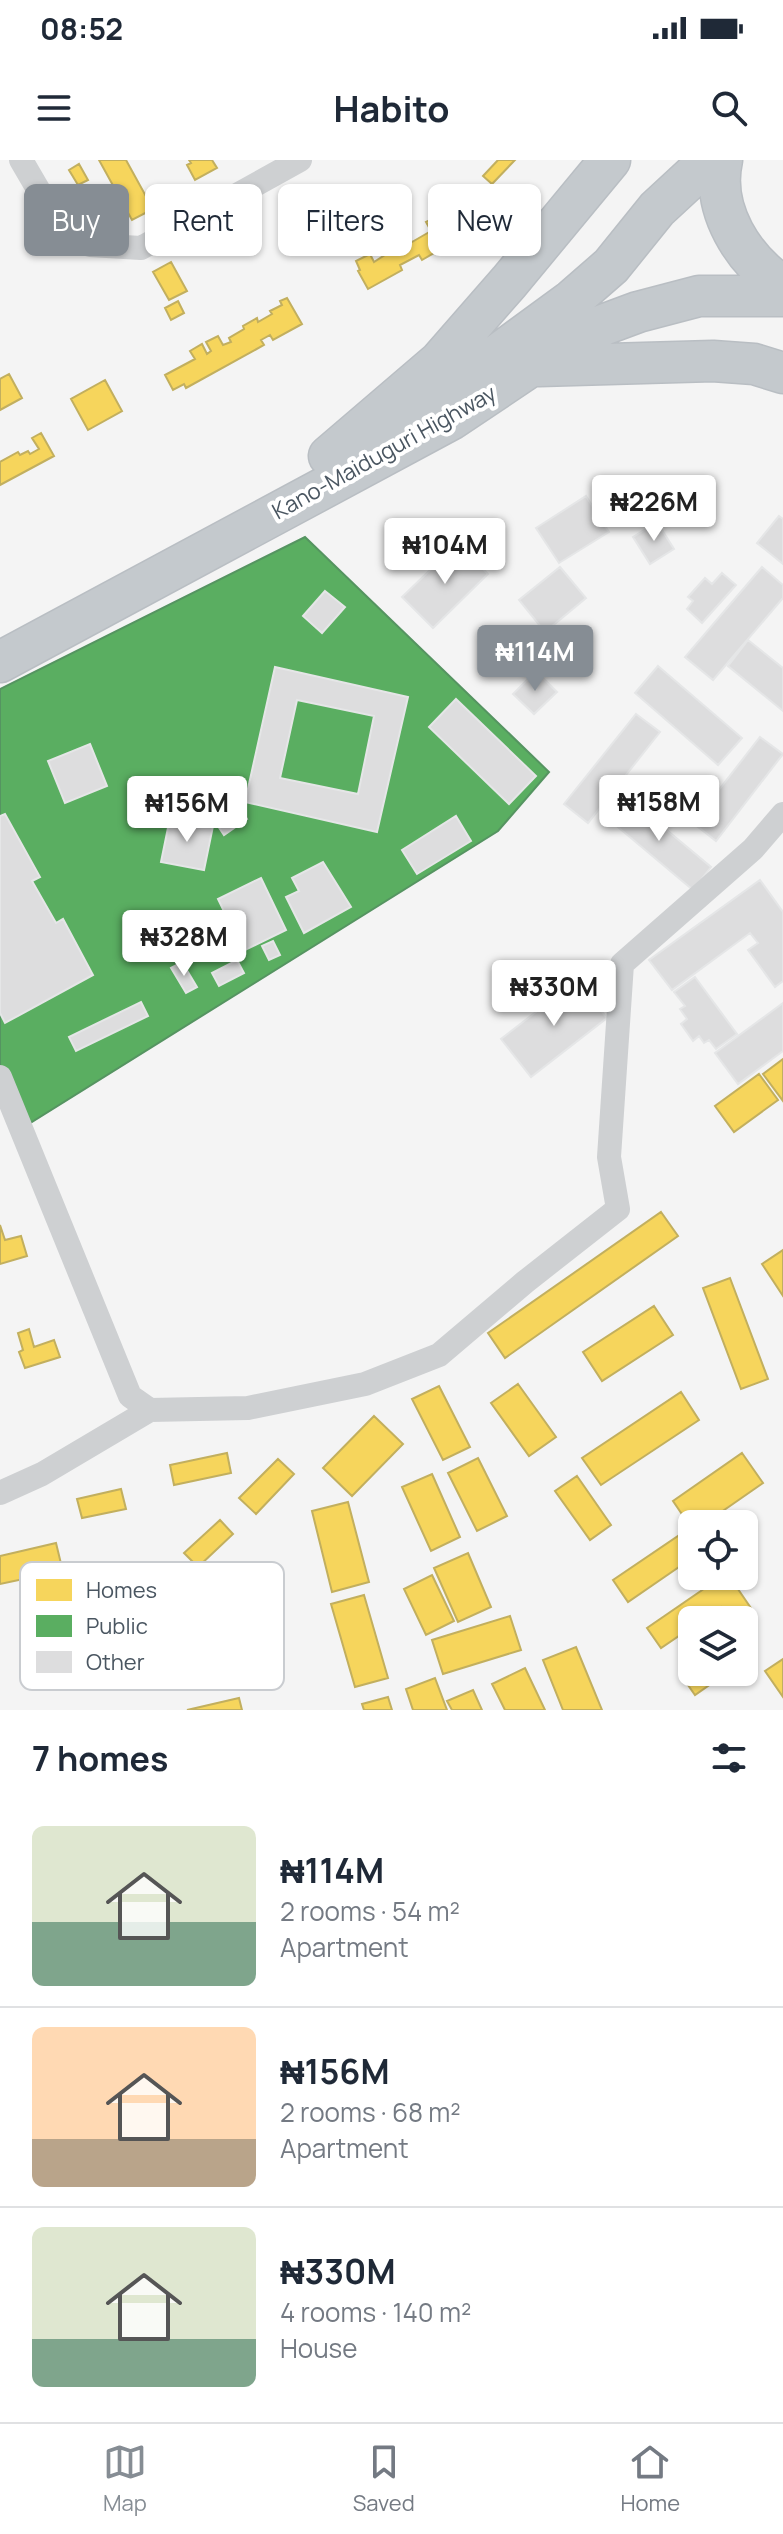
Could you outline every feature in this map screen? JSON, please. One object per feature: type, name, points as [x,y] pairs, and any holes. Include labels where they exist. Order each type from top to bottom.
[{"type":"highway","points":[[329,456],[440,361],[610,160]]},
{"type":"highway","name":"Kano-Maiduguri Highway","points":[[0,632],[329,456],[478,369],[551,316],[611,266],[657,209],[710,160]]},
{"type":"highway","points":[[722,160],[722,197],[737,241],[750,259],[783,286]]},
{"type":"highway","name":"Kano-Maiduguri Highway","points":[[0,662],[452,419],[531,366],[603,325],[699,296],[783,296]]},
{"type":"highway","points":[[531,366],[713,361],[754,364],[783,373]]},
{"type":"street","points":[[21,160],[49,208],[90,245],[141,248],[300,160]]},
{"type":"street","points":[[0,1493],[42,1474],[150,1410],[248,1408],[365,1384],[439,1355],[618,1209],[609,1157],[622,964],[753,849],[783,814]]},
{"type":"street","points":[[0,1077],[130,1396],[150,1410]]},
{"type":"building: Homes","points":[[99,160],[126,160],[145,194],[145,213],[132,220],[129,215],[129,184],[112,184]]},
{"type":"building: Homes","points":[[189,160],[212,160],[217,168],[195,180],[187,165],[191,163]]},
{"type":"building: Homes","points":[[498,160],[515,160],[492,184],[483,176]]},
{"type":"building: Homes","points":[[79,164],[88,180],[77,184],[69,170]]},
{"type":"building: Homes","points":[[428,233],[429,256],[422,260],[419,255],[400,265],[402,270],[368,289],[356,261],[366,256],[371,256],[374,262],[383,256],[412,256],[412,242]]},
{"type":"building: Homes","points":[[171,262],[187,291],[169,300],[153,272]]},
{"type":"building: Homes","points":[[287,298],[302,324],[273,340],[270,335],[261,340],[264,345],[186,388],[184,384],[173,390],[165,375],[195,359],[190,351],[202,344],[207,354],[211,351],[206,342],[218,336],[223,345],[231,342],[229,338],[244,329],[243,326],[272,314],[270,311],[282,305],[280,301]]},
{"type":"building: Homes","points":[[178,301],[184,313],[171,320],[165,308]]},
{"type":"building: Homes","points":[[9,374],[22,398],[0,410],[0,379]]},
{"type":"building: Homes","points":[[105,380],[122,411],[88,430],[71,399]]},
{"type":"building: Homes","points":[[41,433],[54,456],[0,485],[0,462],[18,452],[20,455],[28,451],[30,454],[39,449],[32,438]]},
{"type":"building: Homes","points":[[783,1059],[783,1101],[763,1074]]},
{"type":"building: Homes","points":[[759,1074],[778,1100],[734,1132],[715,1106]]},
{"type":"building: Homes","points":[[661,1212],[678,1236],[505,1358],[488,1333]]},
{"type":"building: Homes","points":[[0,1225],[5,1240],[21,1236],[27,1256],[0,1264]]},
{"type":"building: Homes","points":[[783,1250],[783,1296],[762,1264]]},
{"type":"building: Homes","points":[[730,1278],[768,1379],[741,1389],[703,1288]]},
{"type":"building: Homes","points":[[654,1306],[673,1335],[602,1381],[583,1352]]},
{"type":"building: Homes","points":[[29,1329],[34,1347],[54,1340],[60,1357],[25,1368],[19,1352],[23,1350],[18,1333]]},
{"type":"building: Homes","points":[[518,1384],[556,1437],[529,1456],[491,1403]]},
{"type":"building: Homes","points":[[439,1386],[470,1447],[443,1460],[412,1399]]},
{"type":"building: Homes","points":[[681,1392],[699,1420],[601,1485],[582,1458]]},
{"type":"building: Homes","points":[[374,1416],[403,1444],[352,1496],[323,1468]]},
{"type":"building: Homes","points":[[227,1453],[231,1473],[174,1485],[170,1465]]},
{"type":"building: Homes","points":[[742,1453],[763,1483],[724,1510],[679,1510],[673,1501]]},
{"type":"building: Homes","points":[[478,1458],[507,1516],[477,1531],[448,1473]]},
{"type":"building: Homes","points":[[278,1459],[294,1474],[256,1514],[239,1498]]},
{"type":"building: Homes","points":[[432,1474],[460,1537],[431,1551],[402,1487]]},
{"type":"building: Homes","points":[[577,1476],[611,1525],[590,1540],[555,1491]]},
{"type":"building: Homes","points":[[121,1489],[126,1509],[82,1518],[77,1499]]},
{"type":"building: Homes","points":[[348,1502],[369,1582],[332,1592],[312,1511]]},
{"type":"building: Homes","points":[[220,1520],[233,1534],[203,1562],[193,1562],[184,1553]]},
{"type":"building: Homes","points":[[678,1536],[678,1568],[628,1602],[613,1580]]},
{"type":"building: Homes","points":[[56,1543],[61,1562],[20,1562],[20,1580],[0,1584],[0,1556]]},
{"type":"building: Homes","points":[[468,1553],[491,1607],[458,1622],[434,1568]]},
{"type":"building: Homes","points":[[432,1575],[454,1621],[426,1635],[404,1589]]},
{"type":"building: Homes","points":[[702,1590],[739,1590],[750,1606],[679,1606]]},
{"type":"building: Homes","points":[[364,1595],[388,1678],[355,1687],[331,1604]]},
{"type":"building: Homes","points":[[678,1607],[678,1636],[661,1648],[647,1628]]},
{"type":"building: Homes","points":[[510,1616],[521,1650],[443,1674],[432,1640]]},
{"type":"building: Homes","points":[[576,1647],[602,1710],[563,1710],[543,1660]]},
{"type":"building: Homes","points":[[783,1659],[783,1697],[765,1671]]},
{"type":"building: Homes","points":[[525,1668],[545,1710],[505,1710],[492,1684]]},
{"type":"building: Homes","points":[[435,1678],[447,1710],[413,1710],[406,1689]]},
{"type":"building: Homes","points":[[689,1686],[708,1686],[695,1695]]},
{"type":"building: Homes","points":[[473,1690],[482,1710],[452,1710],[447,1701]]},
{"type":"building: Homes","points":[[388,1697],[392,1710],[364,1710],[362,1704]]},
{"type":"building: Homes","points":[[239,1698],[242,1710],[187,1710]]},
{"type":"building: Public","points":[[305,537],[549,772],[498,831],[27,1125],[0,1066],[0,689]]},
{"type":"building: Other","points":[[586,496],[609,532],[559,563],[536,528]]},
{"type":"building: Other","points":[[779,516],[783,519],[783,564],[757,543]]},
{"type":"building: Other","points":[[657,522],[674,549],[650,564],[633,537]]},
{"type":"building: Other","points":[[458,543],[488,574],[433,628],[402,597]]},
{"type":"building: Other","points":[[560,567],[586,598],[545,632],[519,600]]},
{"type":"building: Other","points":[[762,567],[783,585],[783,598],[713,680],[685,657]]},
{"type":"building: Other","points":[[722,573],[736,585],[702,623],[687,609],[693,601],[688,597],[705,578],[712,584]]},
{"type":"building: Other","points":[[325,591],[345,607],[322,633],[303,616]]},
{"type":"building: Other","points":[[748,640],[783,668],[783,711],[728,666]]},
{"type":"building: Other","points":[[658,666],[742,738],[718,765],[635,693]]},
{"type":"building: Other","points":[[275,667],[408,697],[377,832],[245,802]],"holes":[[[297,700],[374,716],[358,794],[280,778]]]},
{"type":"building: Other","points":[[536,671],[557,692],[534,714],[513,694]]},
{"type":"building: Other","points":[[456,699],[536,776],[509,804],[429,727]]},
{"type":"building: Other","points":[[636,714],[660,732],[588,823],[564,804]]},
{"type":"building: Other","points":[[760,737],[783,754],[716,841],[693,823]]},
{"type":"building: Other","points":[[90,744],[107,786],[65,803],[48,761]]},
{"type":"building: Other","points":[[626,796],[711,867],[693,890],[607,818]]},
{"type":"building: Other","points":[[238,805],[247,819],[224,835],[214,820]]},
{"type":"building: Other","points":[[5,814],[40,877],[32,881],[56,923],[63,919],[93,975],[5,1023],[0,1013],[0,816]]},
{"type":"building: Other","points":[[456,816],[471,841],[417,874],[402,850]]},
{"type":"building: Other","points":[[170,818],[213,826],[204,870],[161,862]]},
{"type":"building: Other","points":[[323,862],[351,907],[304,933],[286,897],[299,891],[292,878]]},
{"type":"building: Other","points":[[261,878],[286,930],[243,951],[218,899]]},
{"type":"building: Other","points":[[760,880],[783,912],[783,981],[775,987],[748,950],[758,943],[750,933],[672,990],[649,960]]},
{"type":"building: Other","points":[[273,941],[280,955],[269,960],[262,946]]},
{"type":"building: Other","points":[[237,960],[244,973],[219,986],[212,973]]},
{"type":"building: Other","points":[[182,962],[197,987],[186,993],[171,968]]},
{"type":"building: Other","points":[[695,977],[737,1034],[716,1049],[709,1040],[704,1043],[699,1036],[693,1041],[681,1024],[687,1019],[680,1009],[685,1006],[674,992]]},
{"type":"building: Other","points":[[577,980],[607,1018],[531,1077],[501,1039]]},
{"type":"building: Other","points":[[141,1002],[148,1016],[76,1051],[69,1037]]},
{"type":"building: Other","points":[[783,1003],[783,1051],[738,1084],[715,1053]]}]
